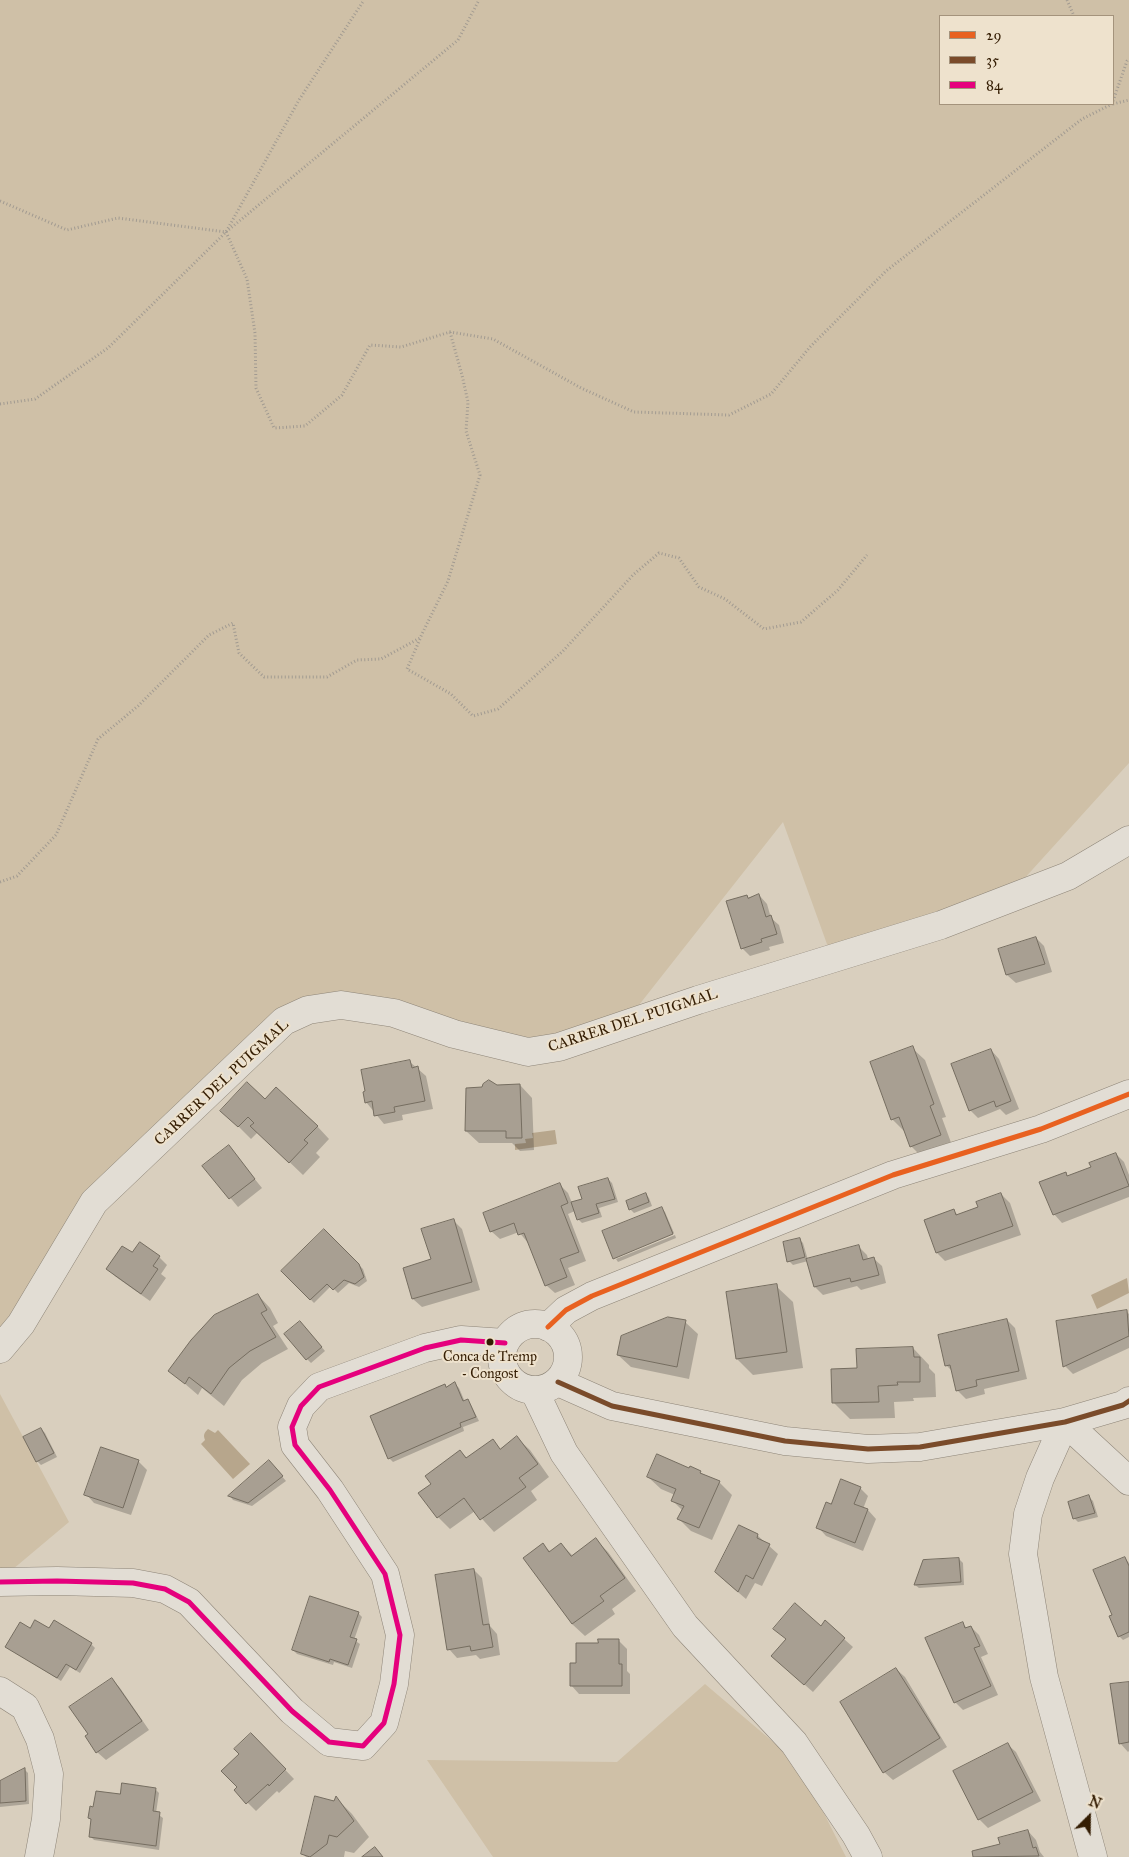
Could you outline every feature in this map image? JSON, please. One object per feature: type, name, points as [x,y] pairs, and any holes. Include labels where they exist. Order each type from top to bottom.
[{"type":"street","name":"CARRER DEL PUIGMAL","points":[[0,1349],[21,1324],[94,1202],[284,1021],[308,1010],[341,1005],[394,1013],[454,1034],[528,1052],[559,1047],[698,1000],[940,924],[1068,876],[1129,840]]},
{"type":"street","points":[[548,1328],[566,1310],[592,1296],[892,1175],[1041,1129],[1129,1094]]},
{"type":"street","points":[[546,1386],[564,1373],[568,1362],[564,1341],[556,1331],[535,1324],[523,1325],[512,1332],[505,1343],[503,1354],[504,1368],[510,1378],[522,1387],[546,1386],[612,1406],[785,1441],[868,1450],[920,1447],[1065,1422],[1123,1405],[1129,1401]]},
{"type":"street","points":[[0,1582],[133,1583],[165,1589],[189,1602],[292,1711],[329,1742],[363,1746],[384,1723],[394,1684],[400,1635],[385,1574],[330,1490],[295,1445],[292,1427],[301,1406],[318,1387],[425,1348],[461,1340],[505,1343]]},
{"type":"street","points":[[546,1386],[564,1454],[685,1626],[794,1742],[856,1835],[868,1857]]},
{"type":"street","points":[[1065,1422],[1129,1481]]},
{"type":"street","points":[[1065,1422],[1040,1478],[1028,1514],[1023,1554],[1044,1677],[1092,1857]]},
{"type":"street","points":[[0,1691],[25,1707],[40,1739],[49,1774],[46,1819],[39,1857]]},
{"type":"path","points":[[226,232],[299,100],[364,0]]},
{"type":"path","points":[[0,404],[35,399],[108,348],[226,232],[458,40],[479,0]]},
{"type":"path","points":[[1067,0],[1074,15]]},
{"type":"path","points":[[1114,100],[1129,59]]},
{"type":"path","points":[[1114,103],[1129,100]]},
{"type":"path","points":[[226,232],[247,279],[255,332],[256,388],[274,428],[304,426],[342,395],[370,345],[401,347],[450,332],[493,339],[581,388],[634,412],[730,415],[771,394],[810,347],[886,271],[1082,118],[1109,105]]},
{"type":"path","points":[[0,201],[66,230],[118,218],[226,232]]},
{"type":"path","points":[[450,332],[468,402],[466,430],[480,475],[448,581],[407,669],[451,694],[473,716],[498,709],[563,651],[633,575],[659,553],[679,558],[699,587],[725,599],[764,628],[801,622],[838,590],[867,555]]},
{"type":"path","points":[[0,882],[17,876],[56,835],[98,739],[138,706],[209,635],[233,623],[239,653],[264,677],[327,677],[357,660],[381,659],[420,638]]},
{"type":"shaded area","points":[[0,0],[1129,0],[1129,763],[1023,880],[832,958],[783,822],[639,1005],[542,1046],[351,1004],[280,1021],[151,1137],[0,1348]]},
{"type":"shaded area","points":[[555,1130],[557,1144],[515,1150],[515,1144],[526,1143],[525,1139],[533,1138],[532,1133]]},
{"type":"shaded area","points":[[1127,1278],[1129,1293],[1097,1309],[1091,1295]]},
{"type":"shaded area","points":[[0,1394],[69,1522],[0,1580]]},
{"type":"shaded area","points":[[208,1429],[215,1433],[218,1430],[250,1464],[233,1479],[201,1444],[205,1440],[204,1434]]},
{"type":"shaded area","points":[[705,1684],[799,1764],[846,1857],[493,1857],[427,1760],[617,1762]]},
{"type":"building","points":[[759,894],[766,917],[771,915],[777,934],[761,939],[762,942],[741,949],[726,901],[747,895],[748,898]]},
{"type":"building","points":[[1036,937],[1045,964],[1006,975],[998,949]]},
{"type":"building","points":[[913,1046],[934,1104],[930,1106],[941,1135],[910,1147],[899,1117],[891,1120],[870,1062]]},
{"type":"building","points":[[991,1049],[1011,1101],[996,1107],[994,1101],[969,1111],[951,1064]]},
{"type":"building","points":[[410,1060],[412,1068],[418,1066],[425,1101],[394,1107],[395,1112],[374,1116],[372,1101],[365,1103],[361,1070]]},
{"type":"building","points":[[489,1080],[497,1085],[520,1084],[522,1138],[506,1138],[506,1131],[465,1131],[466,1088],[482,1087]]},
{"type":"building","points":[[247,1082],[265,1099],[276,1087],[318,1126],[304,1140],[308,1143],[289,1163],[250,1126],[254,1123],[248,1117],[238,1127],[220,1111]]},
{"type":"building","points":[[229,1145],[255,1179],[229,1199],[202,1166]]},
{"type":"building","points":[[1116,1153],[1129,1186],[1053,1215],[1039,1182],[1066,1172],[1067,1176],[1091,1167],[1089,1163]]},
{"type":"building","points":[[608,1178],[615,1199],[596,1204],[599,1213],[577,1220],[571,1202],[582,1199],[578,1187]]},
{"type":"building","points":[[560,1183],[568,1203],[561,1206],[579,1252],[560,1259],[567,1277],[545,1286],[524,1233],[518,1235],[514,1223],[490,1232],[483,1213]]},
{"type":"building","points":[[646,1193],[649,1202],[629,1210],[626,1201]]},
{"type":"building","points":[[1001,1193],[1013,1226],[936,1253],[924,1220],[954,1209],[956,1215],[978,1207],[976,1202]]},
{"type":"building","points":[[662,1207],[673,1234],[613,1259],[602,1231]]},
{"type":"building","points":[[454,1219],[472,1282],[412,1299],[403,1268],[431,1259],[421,1229]]},
{"type":"building","points":[[324,1229],[359,1264],[364,1277],[355,1284],[344,1280],[333,1290],[327,1284],[310,1300],[281,1271]]},
{"type":"building","points":[[800,1238],[805,1257],[787,1262],[783,1242]]},
{"type":"building","points":[[140,1242],[160,1256],[153,1266],[158,1269],[141,1294],[106,1269],[122,1246],[132,1252]]},
{"type":"building","points":[[859,1245],[863,1260],[874,1257],[879,1275],[851,1282],[850,1278],[814,1287],[806,1259]]},
{"type":"building","points":[[777,1284],[787,1352],[736,1359],[726,1292]]},
{"type":"building","points":[[258,1294],[267,1310],[261,1313],[276,1337],[250,1351],[229,1368],[211,1394],[189,1377],[185,1384],[168,1371],[191,1340],[214,1315]]},
{"type":"building","points":[[1127,1310],[1129,1336],[1063,1367],[1056,1321]]},
{"type":"building","points":[[668,1317],[686,1320],[677,1367],[617,1355],[621,1336]]},
{"type":"building","points":[[1007,1319],[1019,1371],[976,1380],[977,1386],[956,1391],[950,1365],[945,1366],[938,1335]]},
{"type":"building","points":[[300,1321],[322,1347],[306,1360],[284,1334]]},
{"type":"building","points":[[913,1347],[914,1357],[920,1357],[920,1382],[897,1382],[898,1385],[878,1386],[879,1402],[832,1403],[831,1369],[857,1368],[856,1349]]},
{"type":"building","points":[[455,1382],[463,1401],[468,1399],[476,1417],[460,1423],[461,1427],[388,1459],[370,1416],[445,1384],[446,1387]]},
{"type":"building","points":[[41,1428],[54,1453],[36,1462],[23,1437]]},
{"type":"building","points":[[517,1436],[538,1464],[519,1478],[526,1487],[480,1520],[464,1498],[437,1518],[418,1493],[431,1484],[425,1476],[460,1450],[466,1458],[493,1439],[500,1449]]},
{"type":"building","points":[[101,1447],[139,1460],[123,1508],[84,1495]]},
{"type":"building","points":[[657,1454],[689,1468],[690,1466],[701,1471],[700,1473],[720,1481],[699,1528],[677,1519],[684,1506],[671,1501],[676,1489],[647,1477]]},
{"type":"building","points":[[269,1460],[283,1476],[248,1503],[228,1496]]},
{"type":"building","points":[[841,1479],[861,1487],[854,1504],[868,1509],[855,1543],[816,1528],[826,1502],[831,1504]]},
{"type":"building","points":[[1089,1495],[1095,1513],[1073,1519],[1068,1502]]},
{"type":"building","points":[[739,1525],[758,1534],[757,1538],[770,1544],[753,1579],[746,1575],[738,1592],[715,1572]]},
{"type":"building","points":[[596,1538],[625,1578],[600,1596],[604,1601],[572,1624],[523,1558],[543,1543],[549,1552],[561,1543],[571,1556]]},
{"type":"building","points":[[1125,1557],[1129,1566],[1129,1632],[1118,1637],[1109,1616],[1112,1615],[1093,1570]]},
{"type":"building","points":[[959,1558],[961,1582],[914,1585],[923,1560]]},
{"type":"building","points":[[474,1569],[483,1625],[489,1624],[493,1647],[471,1651],[470,1646],[447,1650],[435,1575]]},
{"type":"building","points":[[310,1596],[359,1612],[350,1637],[357,1639],[348,1665],[330,1659],[329,1662],[292,1650]]},
{"type":"building","points":[[795,1603],[821,1626],[825,1620],[845,1638],[804,1685],[771,1656],[786,1639],[773,1629]]},
{"type":"building","points":[[35,1620],[49,1628],[54,1620],[92,1643],[76,1670],[66,1664],[57,1678],[5,1647],[20,1622],[30,1628]]},
{"type":"building","points":[[963,1622],[965,1628],[971,1626],[980,1646],[974,1648],[991,1686],[954,1703],[925,1638]]},
{"type":"building","points":[[598,1639],[619,1639],[619,1664],[622,1664],[622,1686],[570,1686],[570,1663],[576,1663],[576,1643],[598,1643]]},
{"type":"building","points":[[896,1668],[940,1738],[883,1773],[840,1702]]},
{"type":"building","points":[[112,1678],[142,1721],[96,1753],[85,1736],[88,1734],[69,1707]]},
{"type":"building","points":[[1129,1682],[1129,1742],[1119,1744],[1110,1684]]},
{"type":"building","points":[[251,1733],[286,1769],[269,1786],[268,1784],[246,1804],[234,1790],[237,1787],[221,1771],[239,1754],[234,1749]]},
{"type":"building","points":[[1008,1743],[1033,1792],[978,1820],[953,1771]]},
{"type":"building","points":[[25,1768],[26,1801],[0,1803],[0,1781]]},
{"type":"building","points":[[122,1783],[156,1788],[153,1811],[160,1812],[156,1846],[89,1837],[91,1819],[88,1818],[90,1806],[93,1807],[96,1791],[120,1794]]},
{"type":"building","points":[[315,1796],[334,1801],[336,1796],[354,1821],[337,1837],[329,1835],[327,1844],[310,1857],[301,1854]]},
{"type":"building","points":[[1028,1830],[1033,1848],[1036,1847],[1039,1856],[973,1857],[972,1851],[1000,1844],[998,1838]]},
{"type":"building","points":[[375,1847],[383,1857],[362,1857]]},
{"type":"transit line","name":"29","points":[[548,1327],[566,1310],[592,1296],[893,1175],[1041,1129],[1129,1094]]},
{"type":"transit line","name":"84","points":[[0,1582],[133,1583],[165,1589],[189,1602],[292,1711],[329,1742],[363,1746],[384,1723],[394,1684],[400,1635],[385,1574],[330,1490],[295,1445],[292,1427],[301,1406],[319,1387],[425,1348],[461,1340],[505,1343]]},
{"type":"transit line","name":"35","points":[[558,1382],[612,1406],[785,1441],[868,1449],[920,1447],[1065,1422],[1123,1405],[1129,1401]]},
{"type":"place","name":"Conca de Tremp - Congost","points":[[490,1342]]}]
